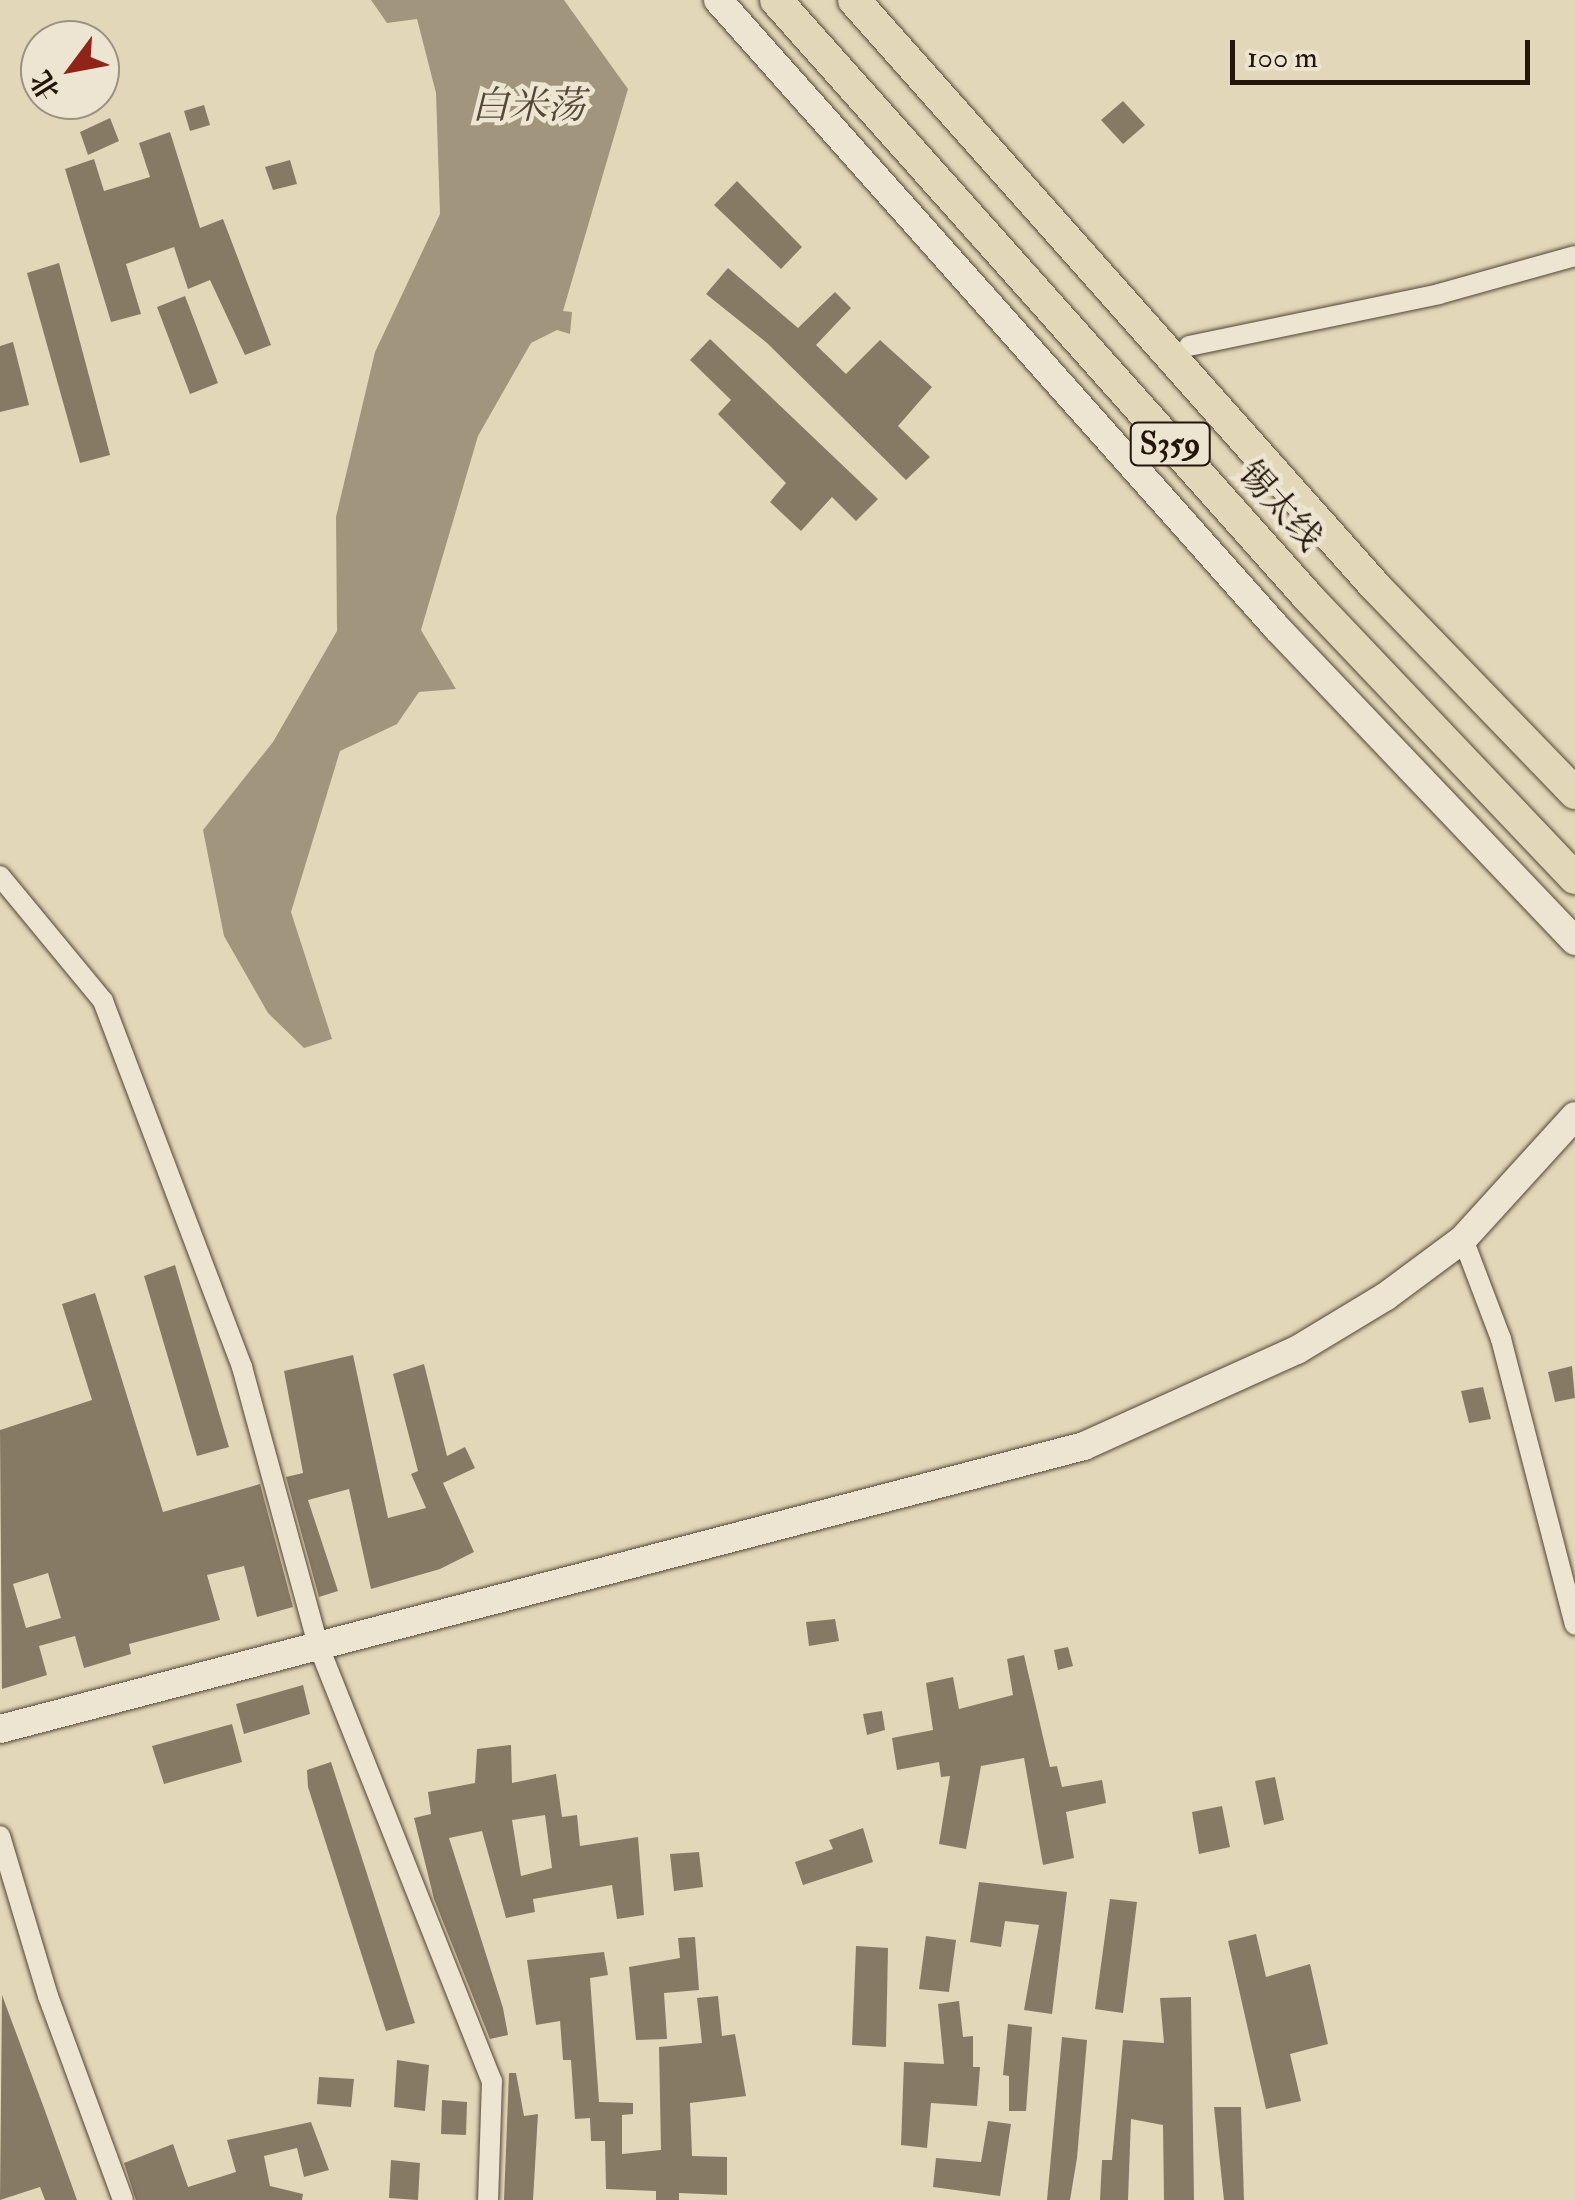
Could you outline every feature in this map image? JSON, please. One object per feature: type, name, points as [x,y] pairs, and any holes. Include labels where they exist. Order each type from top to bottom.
[{"type":"main road","name":"锡太线","points":[[776,0],[1296,584],[1575,878]]},
{"type":"main road","name":"锡太线","points":[[854,0],[1375,586],[1575,793]]},
{"type":"street","points":[[718,0],[1277,628],[1575,941]]},
{"type":"street","points":[[1189,346],[1439,294],[1575,256]]},
{"type":"street","points":[[0,876],[103,1001],[242,1366],[317,1642],[492,2081],[488,2200]]},
{"type":"street","points":[[0,1729],[317,1642],[1084,1446],[1298,1350],[1463,1239],[1575,1116]]},
{"type":"street","points":[[1463,1239],[1501,1340],[1575,1625]]},
{"type":"street","points":[[0,1836],[48,1996],[123,2200]]},
{"type":"water","name":"白米荡","points":[[371,0],[564,0],[628,89],[563,311],[572,312],[570,334],[557,330],[531,343],[478,436],[421,630],[456,689],[419,692],[397,724],[340,751],[291,912],[332,1039],[304,1048],[268,1013],[224,936],[203,830],[273,742],[337,631],[336,517],[375,352],[440,214],[436,93],[417,19],[387,23]]},
{"type":"building","points":[[1123,101],[1145,125],[1123,144],[1101,120]]},
{"type":"building","points":[[204,105],[210,125],[190,131],[184,111]]},
{"type":"building","points":[[111,120],[119,141],[88,155],[80,132]]},
{"type":"building","points":[[170,132],[200,228],[223,219],[271,345],[245,355],[210,280],[188,289],[174,247],[126,264],[141,314],[111,322],[65,169],[94,159],[104,191],[150,177],[139,143]]},
{"type":"building","points":[[290,160],[297,184],[273,190],[265,167]]},
{"type":"building","points":[[737,181],[802,247],[781,269],[714,205]]},
{"type":"building","points":[[59,263],[110,455],[80,463],[27,273]]},
{"type":"building","points":[[728,268],[798,328],[835,292],[851,308],[816,345],[846,374],[880,340],[932,387],[898,426],[930,457],[906,480],[767,343],[706,294]]},
{"type":"building","points":[[185,296],[218,383],[190,394],[157,307]]},
{"type":"building","points":[[710,339],[878,499],[856,521],[832,497],[801,531],[770,502],[786,483],[718,414],[731,400],[690,360]]},
{"type":"building","points":[[13,342],[29,405],[0,412],[0,346]]},
{"type":"building","points":[[175,1265],[229,1447],[197,1456],[144,1276]]},
{"type":"building","points":[[95,1293],[163,1512],[260,1484],[293,1607],[257,1617],[244,1566],[207,1575],[220,1620],[129,1644],[131,1654],[84,1668],[75,1636],[39,1646],[47,1675],[2,1689],[0,1430],[92,1400],[62,1304]],"holes":[[[48,1573],[61,1618],[26,1628],[13,1584]]]},
{"type":"building","points":[[353,1355],[388,1518],[426,1508],[411,1474],[418,1471],[393,1374],[424,1364],[447,1456],[465,1447],[475,1468],[443,1483],[474,1552],[440,1569],[371,1589],[349,1489],[308,1500],[338,1591],[319,1597],[286,1477],[303,1473],[284,1371]]},
{"type":"building","points":[[1572,1366],[1575,1398],[1555,1402],[1548,1372]]},
{"type":"building","points":[[1483,1387],[1491,1419],[1469,1423],[1461,1391]]},
{"type":"building","points":[[835,1619],[839,1641],[809,1646],[806,1622]]},
{"type":"building","points":[[1068,1647],[1073,1666],[1058,1670],[1054,1650]]},
{"type":"building","points":[[1024,1655],[1050,1767],[1057,1766],[1062,1787],[1102,1780],[1106,1803],[1066,1812],[1074,1858],[1043,1865],[1024,1758],[981,1766],[966,1849],[939,1844],[950,1776],[941,1777],[939,1762],[897,1770],[892,1738],[933,1730],[926,1683],[953,1677],[959,1709],[1013,1695],[1007,1659]]},
{"type":"building","points":[[303,1685],[310,1714],[244,1734],[236,1704]]},
{"type":"building","points":[[882,1711],[885,1730],[867,1735],[863,1714]]},
{"type":"building","points":[[232,1724],[242,1762],[164,1784],[152,1746]]},
{"type":"building","points":[[511,1745],[512,1783],[556,1774],[562,1817],[577,1815],[580,1846],[638,1837],[644,1915],[617,1919],[612,1885],[533,1899],[535,1912],[506,1918],[482,1831],[449,1838],[503,2008],[508,2035],[490,2039],[434,1899],[414,1818],[431,1814],[428,1792],[475,1783],[477,1749]],"holes":[[[545,1815],[552,1868],[521,1876],[512,1820]]]},
{"type":"building","points":[[331,1762],[415,2023],[386,2031],[308,1787],[307,1770]]},
{"type":"building","points":[[1275,1777],[1284,1820],[1264,1825],[1255,1781]]},
{"type":"building","points":[[1222,1806],[1230,1847],[1199,1854],[1192,1812]]},
{"type":"building","points":[[863,1828],[873,1862],[803,1885],[795,1862],[833,1849],[829,1840]]},
{"type":"building","points":[[699,1852],[703,1887],[674,1891],[670,1854]]},
{"type":"building","points":[[979,1882],[1067,1892],[1052,2014],[1024,2010],[1039,1925],[1005,1921],[1001,1947],[970,1942]]},
{"type":"building","points":[[1110,1899],[1137,1902],[1123,2013],[1095,2009]]},
{"type":"building","points":[[1256,1934],[1266,1977],[1310,1964],[1328,2044],[1290,2054],[1301,2101],[1266,2109],[1228,1941]]},
{"type":"building","points":[[926,1936],[956,1940],[949,1992],[919,1989]]},
{"type":"building","points":[[695,1937],[699,1990],[664,1993],[667,2039],[636,2040],[629,1967],[680,1958],[678,1938]]},
{"type":"building","points":[[856,1946],[888,1948],[886,2047],[852,2045]]},
{"type":"building","points":[[604,1952],[608,1975],[590,1978],[599,2102],[633,2103],[633,2114],[622,2115],[622,2154],[661,2150],[659,2047],[702,2043],[697,1998],[718,1996],[722,2036],[735,2034],[746,2096],[690,2103],[692,2156],[727,2157],[727,2195],[679,2193],[679,2200],[656,2200],[656,2191],[606,2189],[605,2141],[591,2141],[590,2118],[575,2119],[571,2060],[563,2060],[560,2021],[536,2025],[527,1960]]},
{"type":"building","points":[[2,1995],[77,2200],[45,2200],[40,2187],[0,2200]]},
{"type":"building","points":[[1191,1997],[1194,2200],[1164,2200],[1163,2125],[1131,2119],[1128,2200],[1100,2200],[1102,2160],[1112,2160],[1123,2040],[1164,2043],[1160,1998]]},
{"type":"building","points":[[959,2001],[963,2037],[973,2036],[973,2067],[980,2067],[977,2106],[931,2103],[927,2148],[901,2145],[904,2062],[944,2064],[938,2004]]},
{"type":"building","points":[[1008,2024],[1032,2027],[1026,2111],[1009,2111],[1009,2076],[1003,2075]]},
{"type":"building","points":[[1062,2037],[1087,2040],[1077,2158],[1070,2200],[1047,2200]]},
{"type":"building","points":[[397,2060],[429,2065],[425,2111],[394,2107]]},
{"type":"building","points":[[509,2073],[516,2073],[524,2116],[538,2114],[533,2200],[504,2200]]},
{"type":"building","points":[[319,2077],[354,2079],[351,2107],[317,2104]]},
{"type":"building","points":[[442,2100],[467,2102],[466,2135],[441,2134]]},
{"type":"building","points":[[1214,2107],[1241,2107],[1244,2200],[1224,2200]]},
{"type":"building","points":[[988,2121],[1011,2124],[1000,2196],[933,2187],[936,2158],[981,2162]]},
{"type":"building","points":[[311,2122],[329,2170],[304,2177],[297,2148],[264,2156],[270,2186],[303,2194],[302,2200],[136,2200],[124,2163],[173,2144],[188,2187],[236,2172],[227,2140]]},
{"type":"building","points":[[391,2160],[420,2163],[418,2200],[389,2198]]}]
